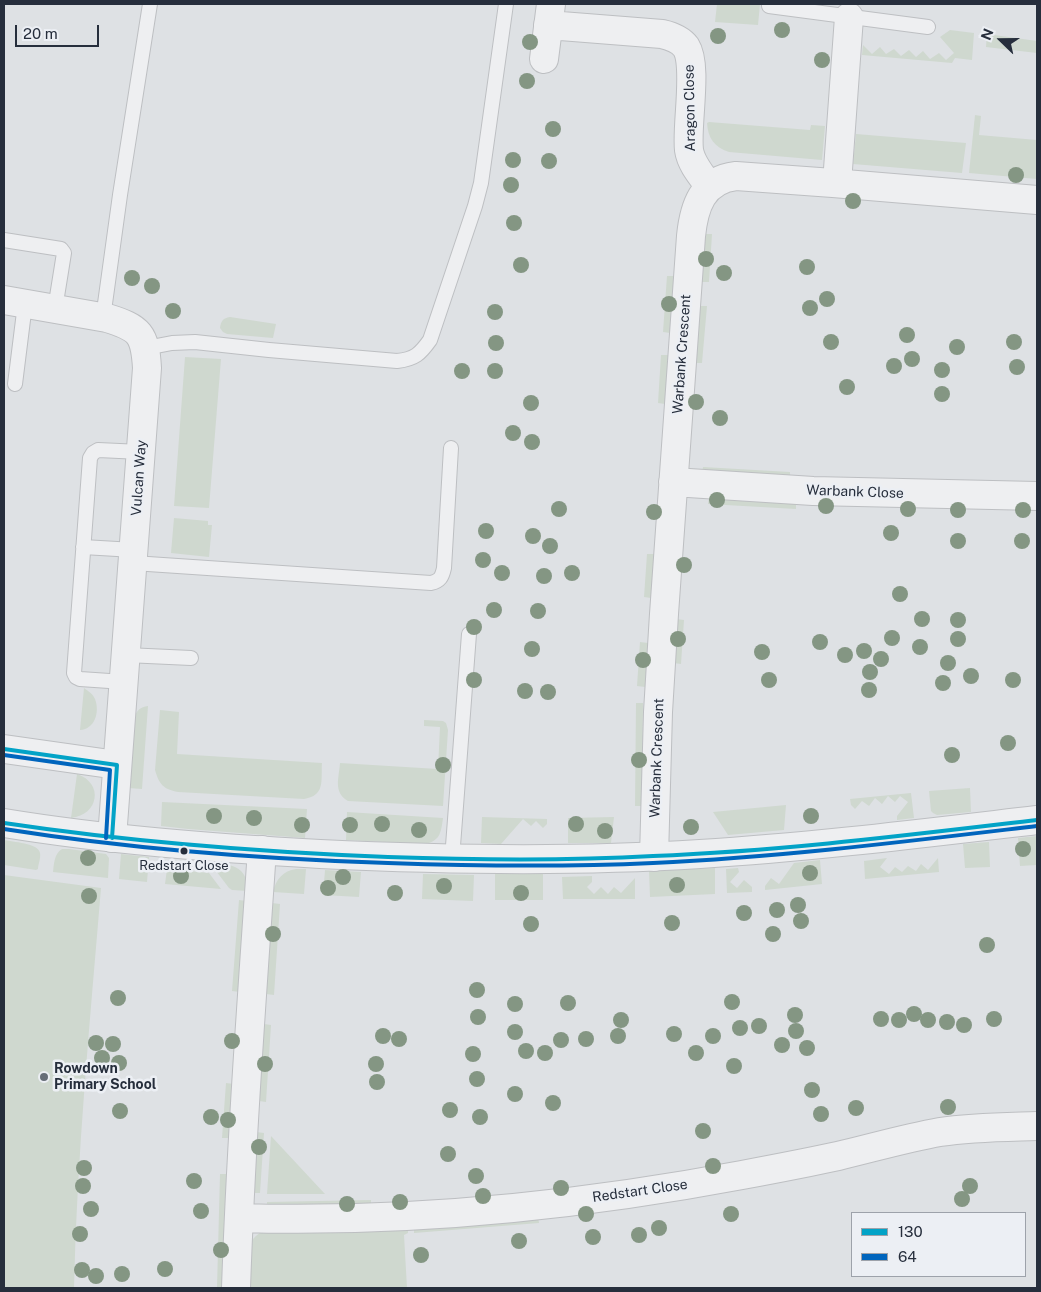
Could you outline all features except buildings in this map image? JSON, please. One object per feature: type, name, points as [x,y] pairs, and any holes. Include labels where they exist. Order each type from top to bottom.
[{"type":"street","name":"Aragon Close","points":[[544,59],[550,14],[662,34],[681,41],[686,46],[690,66],[690,154],[694,165],[710,187]]},
{"type":"street","points":[[837,183],[849,17]]},
{"type":"street","points":[[710,187],[723,178],[736,176],[1037,200]]},
{"type":"street","name":"Warbank Crescent","points":[[654,856],[659,697],[692,226],[697,205],[710,187]]},
{"type":"street","points":[[15,302],[120,322],[134,330],[144,341],[146,348]]},
{"type":"street","name":"Vulcan Way","points":[[112,838],[147,368],[146,348]]},
{"type":"street","name":"Warbank Close","points":[[673,482],[821,492],[1037,496]]},
{"type":"street","points":[[4,749],[118,765]]},
{"type":"street","points":[[4,823],[112,838],[262,850],[380,857],[545,860],[654,856],[781,847],[1037,820]]},
{"type":"street","points":[[236,1288],[262,850]]},
{"type":"street","name":"Redstart Close","points":[[239,1218],[347,1218],[535,1206],[740,1175],[838,1156],[939,1132],[1037,1126]]},
{"type":"lane","points":[[103,318],[120,194],[150,4]]},
{"type":"lane","points":[[146,348],[172,343],[195,342],[397,361],[407,360],[416,356],[430,340],[477,198],[485,157],[506,4]]},
{"type":"lane","points":[[769,6],[928,27]]},
{"type":"lane","points":[[4,240],[61,249],[64,253],[55,309]]},
{"type":"lane","points":[[15,302],[15,384]]},
{"type":"lane","points":[[83,547],[133,556],[431,583],[437,581],[442,576],[444,568],[451,448]]},
{"type":"lane","points":[[124,682],[80,679],[74,673],[83,547],[90,458],[93,452],[98,450],[141,452]]},
{"type":"lane","points":[[452,859],[469,634]]},
{"type":"lane","points":[[126,655],[191,658]]},
{"type":"shaded area","points":[[717,4],[760,4],[758,25],[715,22]]},
{"type":"shaded area","points":[[950,30],[974,33],[972,60],[955,58],[952,63],[862,55],[863,45],[872,54],[880,47],[886,54],[894,49],[901,56],[909,50],[916,57],[923,51],[930,59],[939,53],[946,60],[954,53],[940,37]]},
{"type":"shaded area","points":[[987,34],[1037,41],[1037,53],[986,47]]},
{"type":"shaded area","points":[[975,115],[981,116],[979,135],[1037,140],[1037,179],[969,173]]},
{"type":"shaded area","points":[[707,123],[810,130],[811,125],[825,126],[822,160],[729,152],[716,145],[710,137]]},
{"type":"shaded area","points":[[856,134],[966,143],[962,173],[853,164]]},
{"type":"shaded area","points":[[705,234],[712,234],[709,282],[702,282]]},
{"type":"shaded area","points":[[667,276],[674,276],[670,333],[663,332]]},
{"type":"shaded area","points":[[699,306],[707,306],[702,363],[696,363]]},
{"type":"shaded area","points":[[230,317],[276,324],[273,338],[227,334],[223,332],[220,326],[224,319]]},
{"type":"shaded area","points":[[661,355],[668,355],[665,404],[658,403]]},
{"type":"shaded area","points":[[185,357],[221,359],[209,508],[174,506]]},
{"type":"shaded area","points":[[703,467],[790,472],[790,479],[702,474]]},
{"type":"shaded area","points":[[709,497],[796,501],[796,509],[708,504]]},
{"type":"shaded area","points":[[174,518],[208,521],[208,525],[212,525],[209,557],[171,553]]},
{"type":"shaded area","points":[[647,554],[654,554],[651,598],[644,597]]},
{"type":"shaded area","points":[[676,619],[684,620],[681,664],[673,663]]},
{"type":"shaded area","points":[[640,642],[648,643],[645,687],[637,686]]},
{"type":"shaded area","points":[[84,688],[92,694],[97,709],[93,723],[89,727],[80,730]]},
{"type":"shaded area","points":[[636,703],[643,703],[642,806],[635,806]]},
{"type":"shaded area","points":[[148,706],[142,789],[128,788],[134,718],[139,709]]},
{"type":"shaded area","points":[[160,710],[179,712],[177,754],[322,763],[319,791],[313,796],[304,799],[178,792],[165,787],[158,779],[155,770]]},
{"type":"shaded area","points":[[424,720],[443,721],[446,723],[448,730],[443,806],[348,801],[343,797],[338,784],[340,763],[438,769],[440,727],[424,726]]},
{"type":"shaded area","points":[[77,774],[86,778],[91,784],[95,798],[88,811],[80,816],[71,818]]},
{"type":"shaded area","points":[[970,788],[971,812],[937,815],[931,811],[929,791]]},
{"type":"shaded area","points":[[911,793],[914,818],[897,820],[897,816],[908,802],[900,796],[895,802],[888,796],[882,804],[875,798],[869,806],[862,801],[855,809],[851,805],[850,799]]},
{"type":"shaded area","points":[[162,802],[307,809],[305,838],[161,826]]},
{"type":"shaded area","points":[[786,805],[784,830],[728,835],[713,812]]},
{"type":"shaded area","points":[[347,812],[443,818],[439,836],[429,843],[346,840]]},
{"type":"shaded area","points":[[482,817],[547,819],[547,824],[543,828],[536,821],[531,826],[523,819],[501,844],[481,843]]},
{"type":"shaded area","points":[[614,817],[611,843],[568,843],[568,818]]},
{"type":"shaded area","points":[[1037,836],[1037,865],[1020,866],[1018,838]]},
{"type":"shaded area","points":[[4,840],[35,847],[40,853],[38,869],[4,865]]},
{"type":"shaded area","points":[[989,842],[990,867],[965,868],[963,844]]},
{"type":"shaded area","points":[[62,849],[106,854],[109,858],[108,878],[53,872],[56,856]]},
{"type":"shaded area","points":[[121,854],[149,857],[147,882],[119,879]]},
{"type":"shaded area","points":[[887,858],[880,867],[889,874],[895,867],[902,872],[908,866],[916,871],[921,864],[928,870],[938,858],[939,872],[865,879],[864,861]]},
{"type":"shaded area","points":[[820,860],[822,884],[765,890],[765,886],[771,878],[779,884],[794,863]]},
{"type":"shaded area","points":[[210,863],[231,865],[237,868],[245,876],[248,891],[232,890],[229,888]]},
{"type":"shaded area","points":[[715,868],[715,894],[650,897],[649,871]]},
{"type":"shaded area","points":[[738,868],[739,872],[730,882],[737,888],[744,880],[752,887],[752,892],[727,893],[726,869]]},
{"type":"shaded area","points":[[167,869],[209,873],[221,889],[165,884]]},
{"type":"shaded area","points":[[296,869],[306,869],[304,894],[273,892],[281,876]]},
{"type":"shaded area","points":[[325,870],[361,872],[359,897],[323,895]]},
{"type":"shaded area","points":[[423,874],[474,875],[473,901],[422,899]]},
{"type":"shaded area","points":[[495,874],[543,874],[543,900],[495,900]]},
{"type":"shaded area","name":"Rowdown Primary School","points":[[4,875],[101,888],[81,1138],[74,1288],[4,1288]]},
{"type":"shaded area","points":[[592,876],[592,882],[587,887],[594,894],[601,887],[608,894],[614,887],[621,893],[635,878],[635,899],[563,899],[562,877]]},
{"type":"shaded area","points":[[239,900],[247,901],[240,992],[232,991]]},
{"type":"shaded area","points":[[272,903],[280,904],[274,995],[266,994]]},
{"type":"shaded area","points":[[264,1024],[271,1025],[266,1102],[259,1101]]},
{"type":"shaded area","points":[[226,1083],[234,1084],[230,1138],[222,1138]]},
{"type":"shaded area","points":[[256,1132],[264,1133],[260,1193],[252,1193]]},
{"type":"shaded area","points":[[271,1136],[325,1194],[267,1194]]},
{"type":"shaded area","points":[[220,1174],[227,1174],[224,1288],[217,1288]]},
{"type":"shaded area","points":[[371,1200],[371,1208],[267,1209],[267,1202]]},
{"type":"shaded area","points":[[538,1216],[539,1223],[414,1233],[414,1226]]},
{"type":"shaded area","points":[[408,1226],[408,1233],[404,1235],[407,1288],[249,1288],[251,1243],[255,1237],[265,1231]]},
{"type":"transit line","name":"130","points":[[4,749],[117,765],[112,838]]},
{"type":"transit line","name":"64","points":[[4,755],[110,770],[106,838]]},
{"type":"transit line","name":"130","points":[[4,823],[99,836],[243,849],[388,857],[520,860],[701,854],[845,842],[1037,820]]},
{"type":"transit line","name":"64","points":[[4,829],[99,842],[243,856],[388,863],[554,866],[653,863],[750,857],[1037,826]]},
{"type":"place","name":"Redstart Close","points":[[184,851]]},
{"type":"place","name":"Rowdown Primary School","points":[[44,1077]]}]
